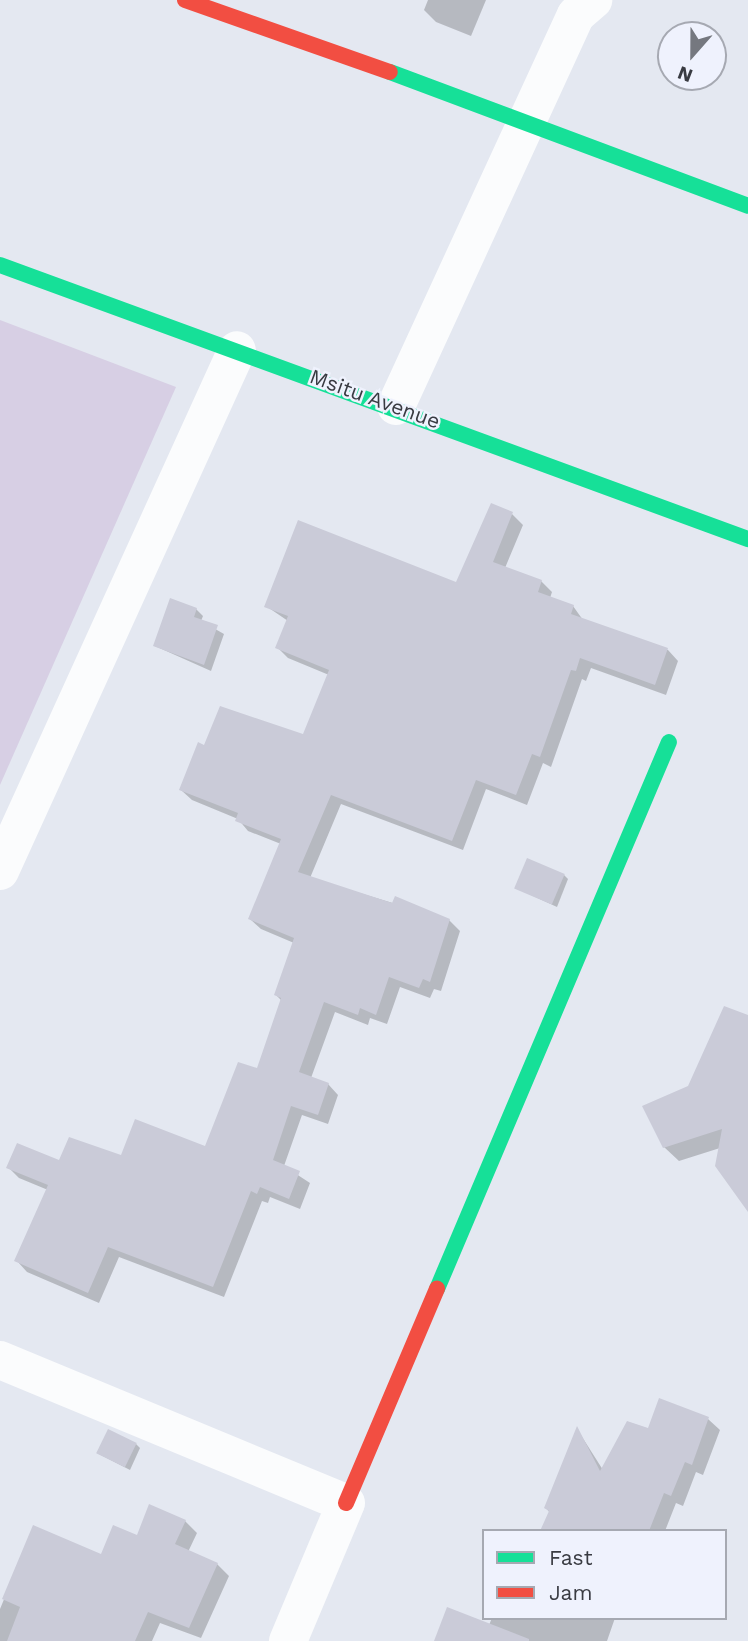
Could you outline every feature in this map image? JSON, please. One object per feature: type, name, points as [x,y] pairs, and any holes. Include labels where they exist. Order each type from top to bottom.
[{"type":"street","points":[[185,0],[528,121],[748,206]]},
{"type":"street","points":[[397,406],[576,15],[593,0]]},
{"type":"street","name":"Msitu Avenue","points":[[0,265],[397,406],[748,539]]},
{"type":"street","points":[[0,871],[237,350]]},
{"type":"street","points":[[288,1641],[669,742]]},
{"type":"street","points":[[0,1360],[346,1503]]},
{"type":"shaded area","points":[[0,320],[176,387],[0,785]]},
{"type":"building","points":[[491,503],[513,512],[493,562],[542,580],[538,592],[574,605],[571,614],[668,648],[655,685],[580,658],[576,671],[571,670],[540,757],[532,754],[516,795],[476,780],[452,841],[331,795],[298,872],[392,903],[395,896],[450,919],[430,982],[423,979],[419,988],[389,977],[376,1015],[360,1008],[358,1015],[324,1002],[299,1072],[329,1083],[318,1115],[291,1106],[273,1160],[300,1171],[289,1199],[260,1187],[257,1194],[251,1191],[213,1287],[108,1247],[88,1293],[14,1261],[48,1185],[6,1168],[17,1143],[59,1160],[69,1137],[121,1155],[135,1119],[205,1146],[238,1062],[257,1068],[281,998],[274,995],[294,938],[248,919],[281,839],[235,821],[238,813],[179,790],[198,742],[204,745],[220,706],[303,734],[329,670],[275,648],[288,616],[264,607],[298,520],[456,582]]},
{"type":"building","points":[[170,598],[197,608],[194,617],[218,625],[204,665],[153,646]]},
{"type":"building","points":[[527,858],[565,874],[552,904],[514,888]]},
{"type":"building","points":[[724,1006],[748,1015],[748,1212],[715,1166],[722,1129],[663,1148],[642,1106],[688,1086]]},
{"type":"building","points":[[659,1398],[709,1417],[692,1465],[685,1462],[671,1496],[664,1493],[650,1529],[541,1529],[549,1511],[544,1508],[577,1426],[600,1471],[627,1421],[648,1428]]},
{"type":"building","points":[[108,1429],[137,1443],[125,1467],[96,1453]]},
{"type":"building","points":[[149,1504],[186,1520],[175,1544],[218,1563],[189,1628],[148,1612],[135,1641],[7,1641],[20,1607],[2,1599],[33,1525],[101,1554],[113,1525],[137,1535]]},
{"type":"building","points":[[447,1607],[529,1639],[529,1641],[434,1641]]},
{"type":"traffic: fast","points":[[390,72],[748,206]]},
{"type":"traffic: fast","points":[[0,265],[748,539]]},
{"type":"traffic: fast","points":[[437,1289],[669,742]]},
{"type":"traffic: jam","points":[[185,0],[390,72]]},
{"type":"traffic: jam","points":[[346,1503],[437,1289]]}]
